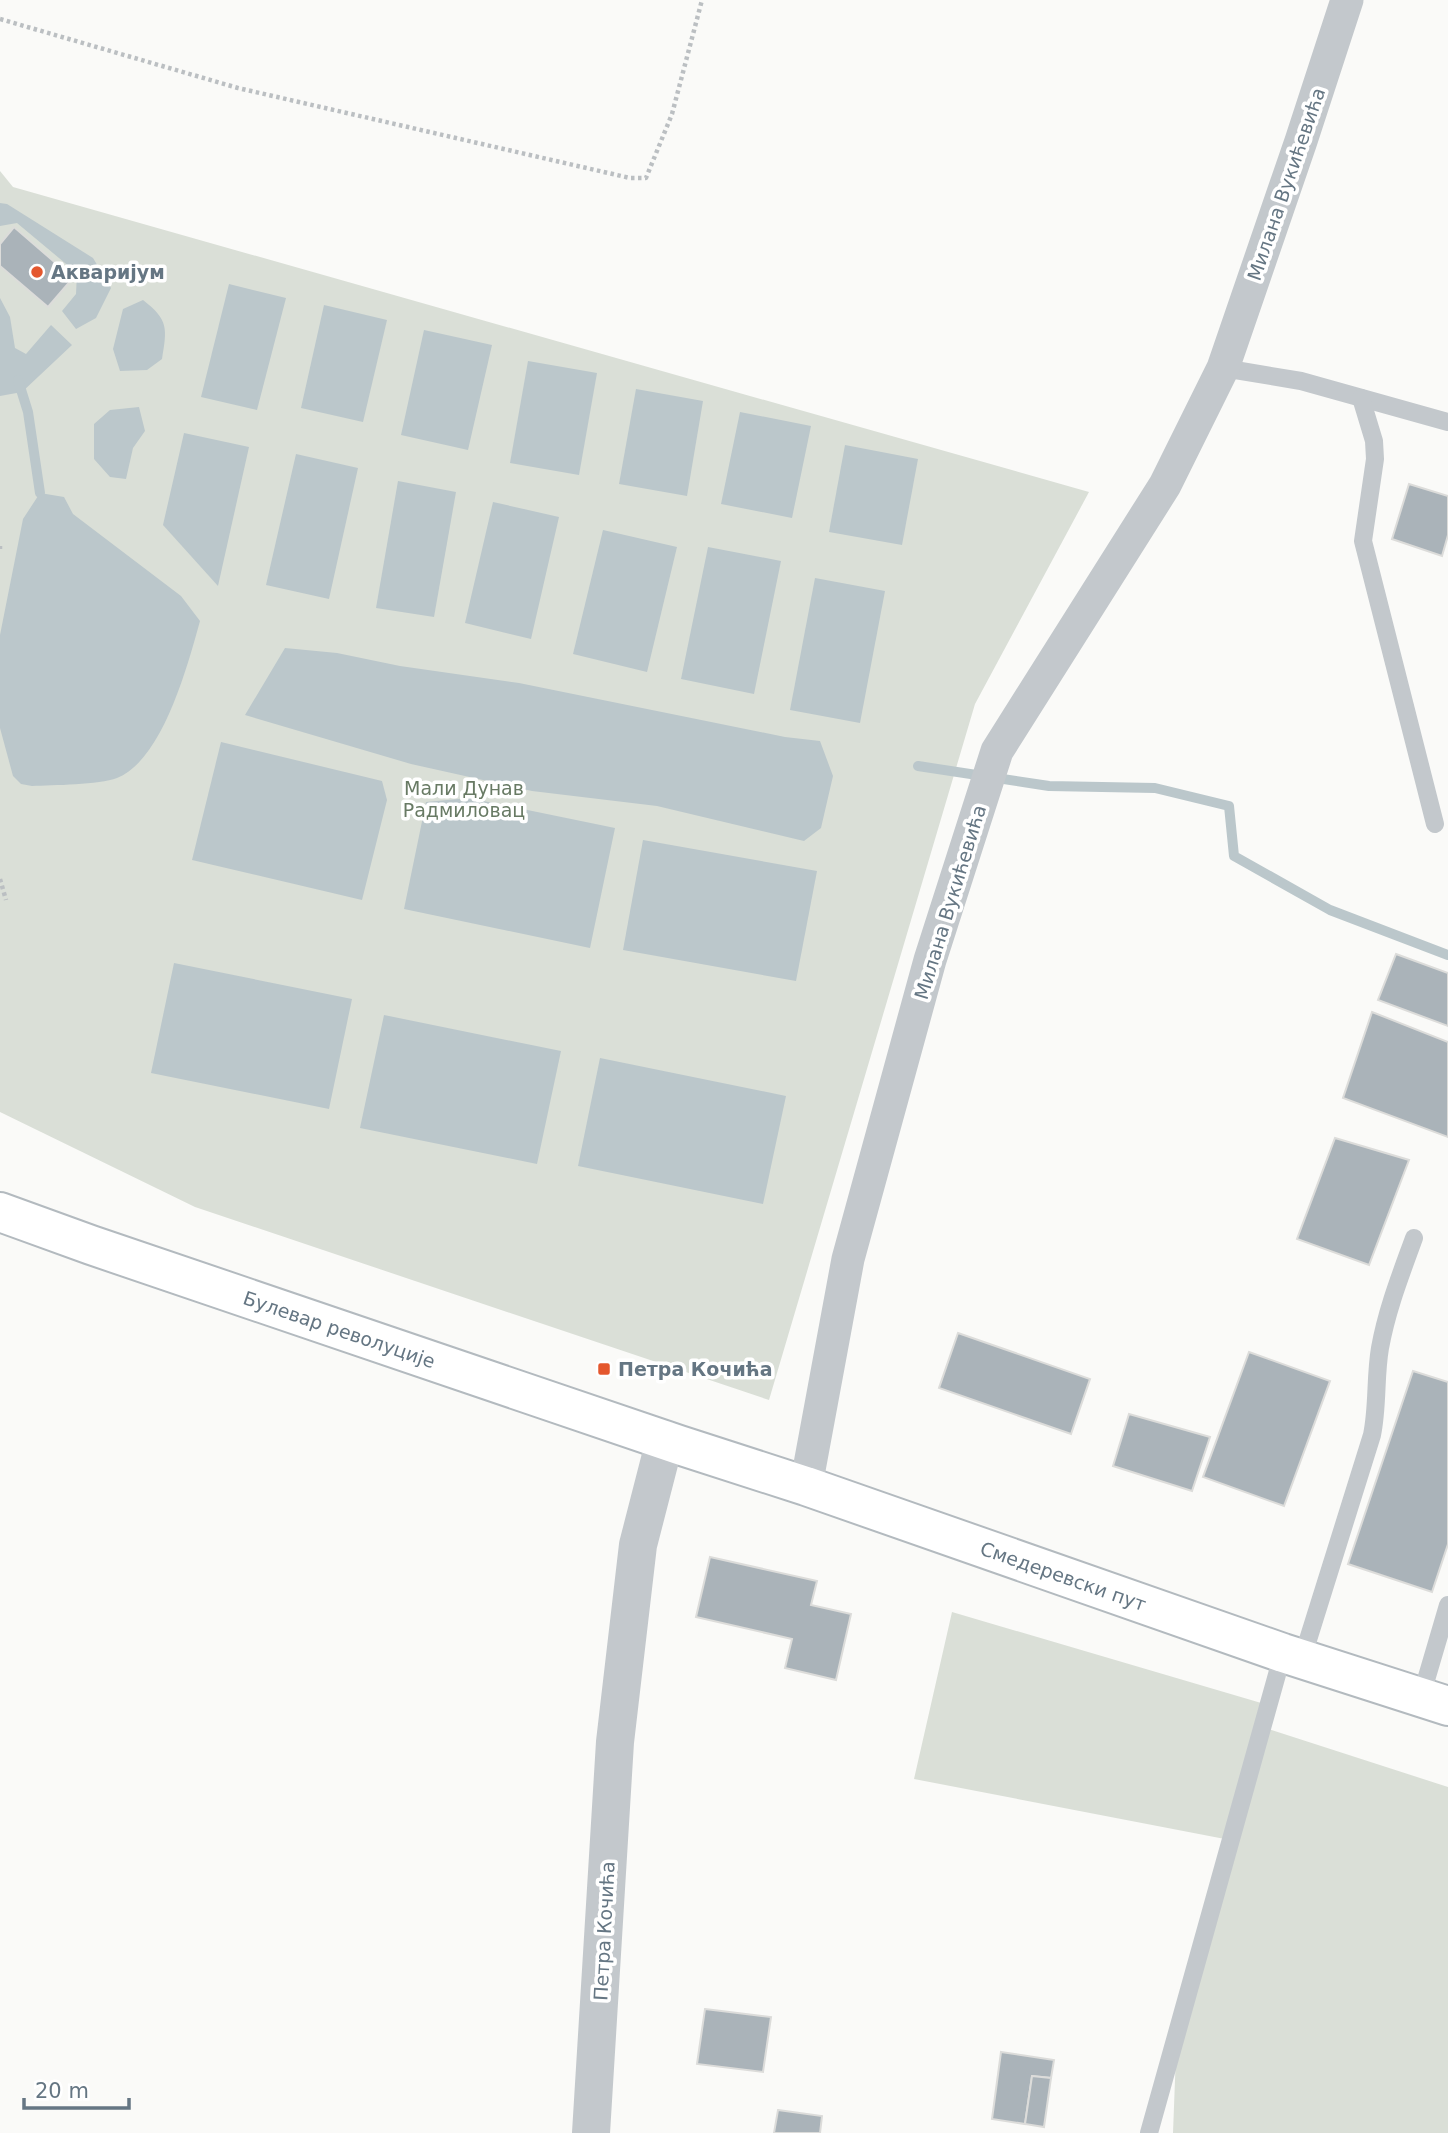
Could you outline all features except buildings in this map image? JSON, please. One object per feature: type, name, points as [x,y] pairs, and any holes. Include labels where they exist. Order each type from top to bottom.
[{"type":"main road","name":"Булевар револуције","points":[[0,1212],[672,1443]]},
{"type":"main road","name":"Смедеревски пут","points":[[672,1443],[806,1486],[1293,1656],[1435,1702]]},
{"type":"street","name":"Милана Вукићевића","points":[[806,1486],[848,1259],[930,960],[997,751],[1165,485],[1223,368],[1347,0]]},
{"type":"street","name":"Петра Кочића","points":[[591,2133],[615,1742],[638,1545],[672,1443]]},
{"type":"lane","points":[[1223,368],[1301,381],[1448,422]]},
{"type":"lane","points":[[1362,398],[1374,441],[1375,459],[1363,541],[1435,824]]},
{"type":"lane","points":[[1149,2133],[1293,1656],[1372,1435],[1380,1349],[1390,1303],[1414,1238]]},
{"type":"lane","points":[[1435,1702],[1448,1605]]},
{"type":"path","points":[[0,19],[239,88],[630,178],[646,178],[671,114],[702,0]]},
{"type":"path","points":[[0,879],[6,900]]},
{"type":"green space","name":"Мали Дунав Радмиловац","points":[[0,171],[13,187],[1089,492],[975,704],[769,1400],[195,1207],[0,1112]]},
{"type":"green space","points":[[952,1612],[1268,1705],[1262,1727],[1448,1787],[1448,2133],[1173,2133],[1177,2027],[1230,1840],[914,1779]]},
{"type":"shaded area","points":[[0,203],[7,204],[93,258],[111,288],[96,318],[76,329],[62,311],[76,294],[77,273],[17,223],[0,226]]},
{"type":"shaded area","points":[[229,284],[286,298],[257,410],[201,397]]},
{"type":"shaded area","points":[[0,298],[10,317],[15,348],[26,354],[51,325],[72,345],[22,392],[0,396]]},
{"type":"shaded area","points":[[143,300],[158,313],[164,326],[162,359],[147,370],[120,371],[113,349],[123,309]]},
{"type":"shaded area","points":[[324,305],[387,320],[363,422],[301,408]]},
{"type":"shaded area","points":[[424,330],[492,345],[468,450],[401,435]]},
{"type":"shaded area","points":[[528,361],[597,373],[579,475],[510,463]]},
{"type":"shaded area","points":[[636,389],[703,401],[687,496],[619,484]]},
{"type":"shaded area","points":[[139,407],[145,431],[133,448],[126,479],[110,477],[94,459],[94,424],[110,410]]},
{"type":"shaded area","points":[[740,412],[811,426],[792,518],[721,504]]},
{"type":"shaded area","points":[[184,433],[249,447],[218,586],[163,525]]},
{"type":"shaded area","points":[[845,445],[918,459],[902,545],[829,532]]},
{"type":"shaded area","points":[[296,454],[358,468],[329,599],[266,585]]},
{"type":"shaded area","points":[[398,481],[456,492],[434,617],[376,608]]},
{"type":"shaded area","points":[[40,493],[64,497],[73,514],[181,596],[200,621],[181,685],[160,732],[148,752],[133,768],[117,778],[63,785],[21,784],[13,776],[0,728],[0,635],[23,519]]},
{"type":"shaded area","points":[[493,502],[559,517],[531,639],[465,623]]},
{"type":"shaded area","points":[[603,530],[677,547],[647,672],[573,654]]},
{"type":"shaded area","points":[[708,547],[781,561],[754,694],[681,679]]},
{"type":"shaded area","points":[[815,578],[885,591],[860,723],[790,710]]},
{"type":"shaded area","points":[[285,648],[337,653],[400,666],[519,683],[785,737],[820,741],[833,776],[821,828],[804,841],[657,806],[532,791],[411,764],[245,715]]},
{"type":"shaded area","points":[[221,742],[382,781],[387,800],[362,900],[192,860]]},
{"type":"shaded area","points":[[469,798],[615,828],[590,948],[404,909],[426,802]]},
{"type":"shaded area","points":[[643,840],[817,871],[796,981],[623,950]]},
{"type":"shaded area","points":[[174,963],[352,999],[329,1109],[151,1073]]},
{"type":"shaded area","points":[[384,1015],[561,1051],[537,1164],[360,1128]]},
{"type":"shaded area","points":[[600,1058],[786,1096],[763,1204],[578,1166]]},
{"type":"waterway","points":[[18,380],[28,412],[40,493]]},
{"type":"waterway","points":[[918,766],[1049,786],[1155,788],[1229,806],[1234,856],[1330,910],[1448,955]]},
{"type":"place","name":"Акваријум","points":[[37,272]]},
{"type":"place","name":"Петра Кочића","points":[[604,1369]]}]
